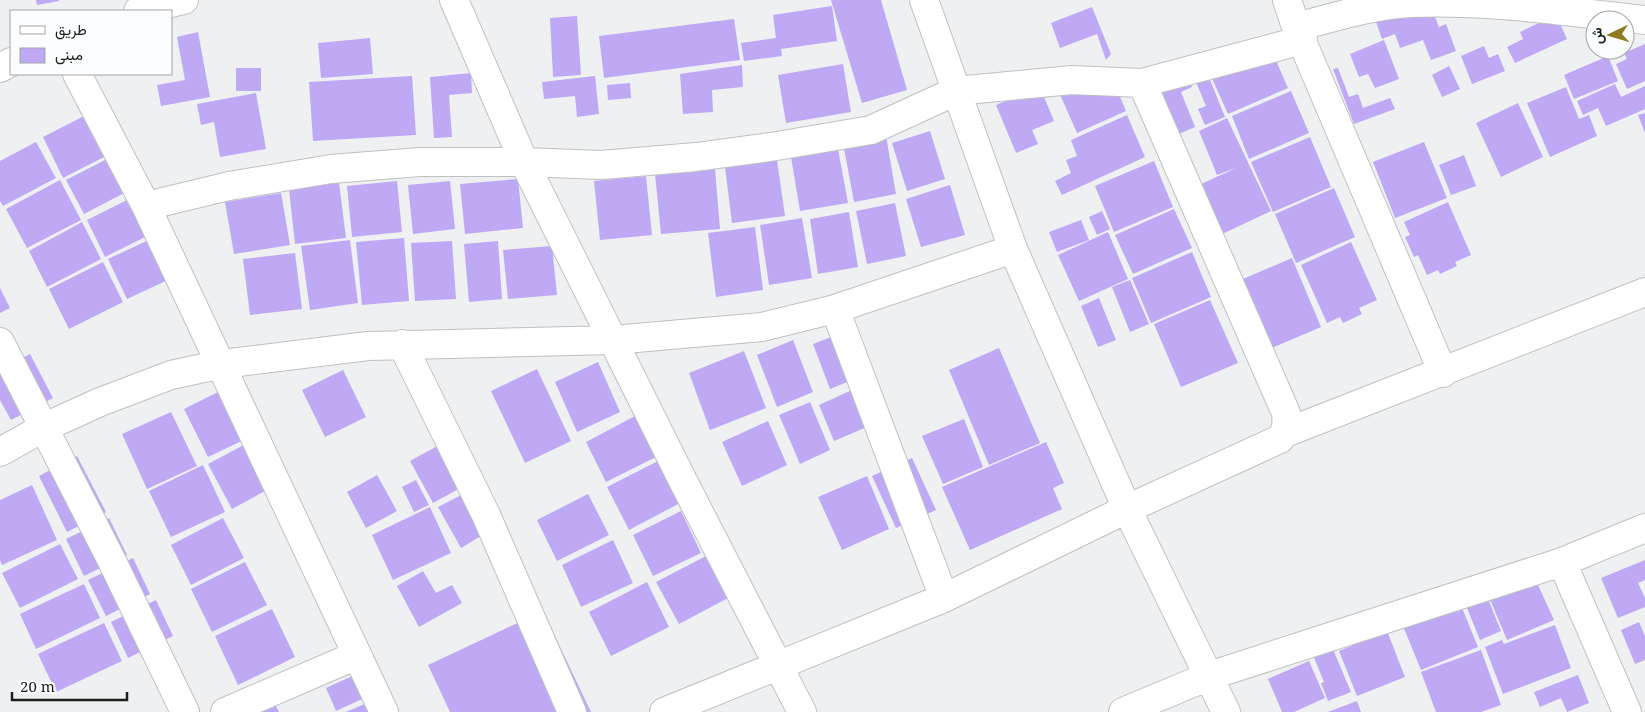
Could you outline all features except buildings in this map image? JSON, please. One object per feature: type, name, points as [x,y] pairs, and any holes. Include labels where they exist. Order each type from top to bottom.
[{"type":"street","points":[[142,10],[184,0]]},
{"type":"street","points":[[454,0],[524,162],[802,712]]},
{"type":"street","points":[[924,0],[1013,249],[1127,508],[1226,712]]},
{"type":"street","points":[[1287,0],[1444,373]]},
{"type":"street","points":[[146,206],[229,186],[331,169],[420,162],[524,162],[601,165],[696,157],[778,146],[871,130],[956,91],[1072,80],[1142,83],[1300,33],[1362,9],[1411,3],[1466,1],[1645,20]]},
{"type":"street","points":[[78,75],[146,206],[222,364],[384,712]]},
{"type":"street","points":[[664,712],[944,598],[1127,508],[1280,439],[1285,433],[1287,428],[1286,413],[1142,83]]},
{"type":"street","points":[[0,452],[43,428],[100,402],[171,374],[222,364],[368,346],[613,340],[762,327],[836,309],[1013,249]]},
{"type":"street","points":[[1285,433],[1444,373],[1645,292]]},
{"type":"street","points":[[836,309],[944,598]]},
{"type":"street","points":[[0,342],[112,561],[185,712]]},
{"type":"street","points":[[402,344],[486,515],[572,712]]},
{"type":"street","points":[[1124,712],[1208,676],[1562,562],[1645,528]]},
{"type":"street","points":[[1562,562],[1627,712]]},
{"type":"street","points":[[225,712],[357,655]]}]
